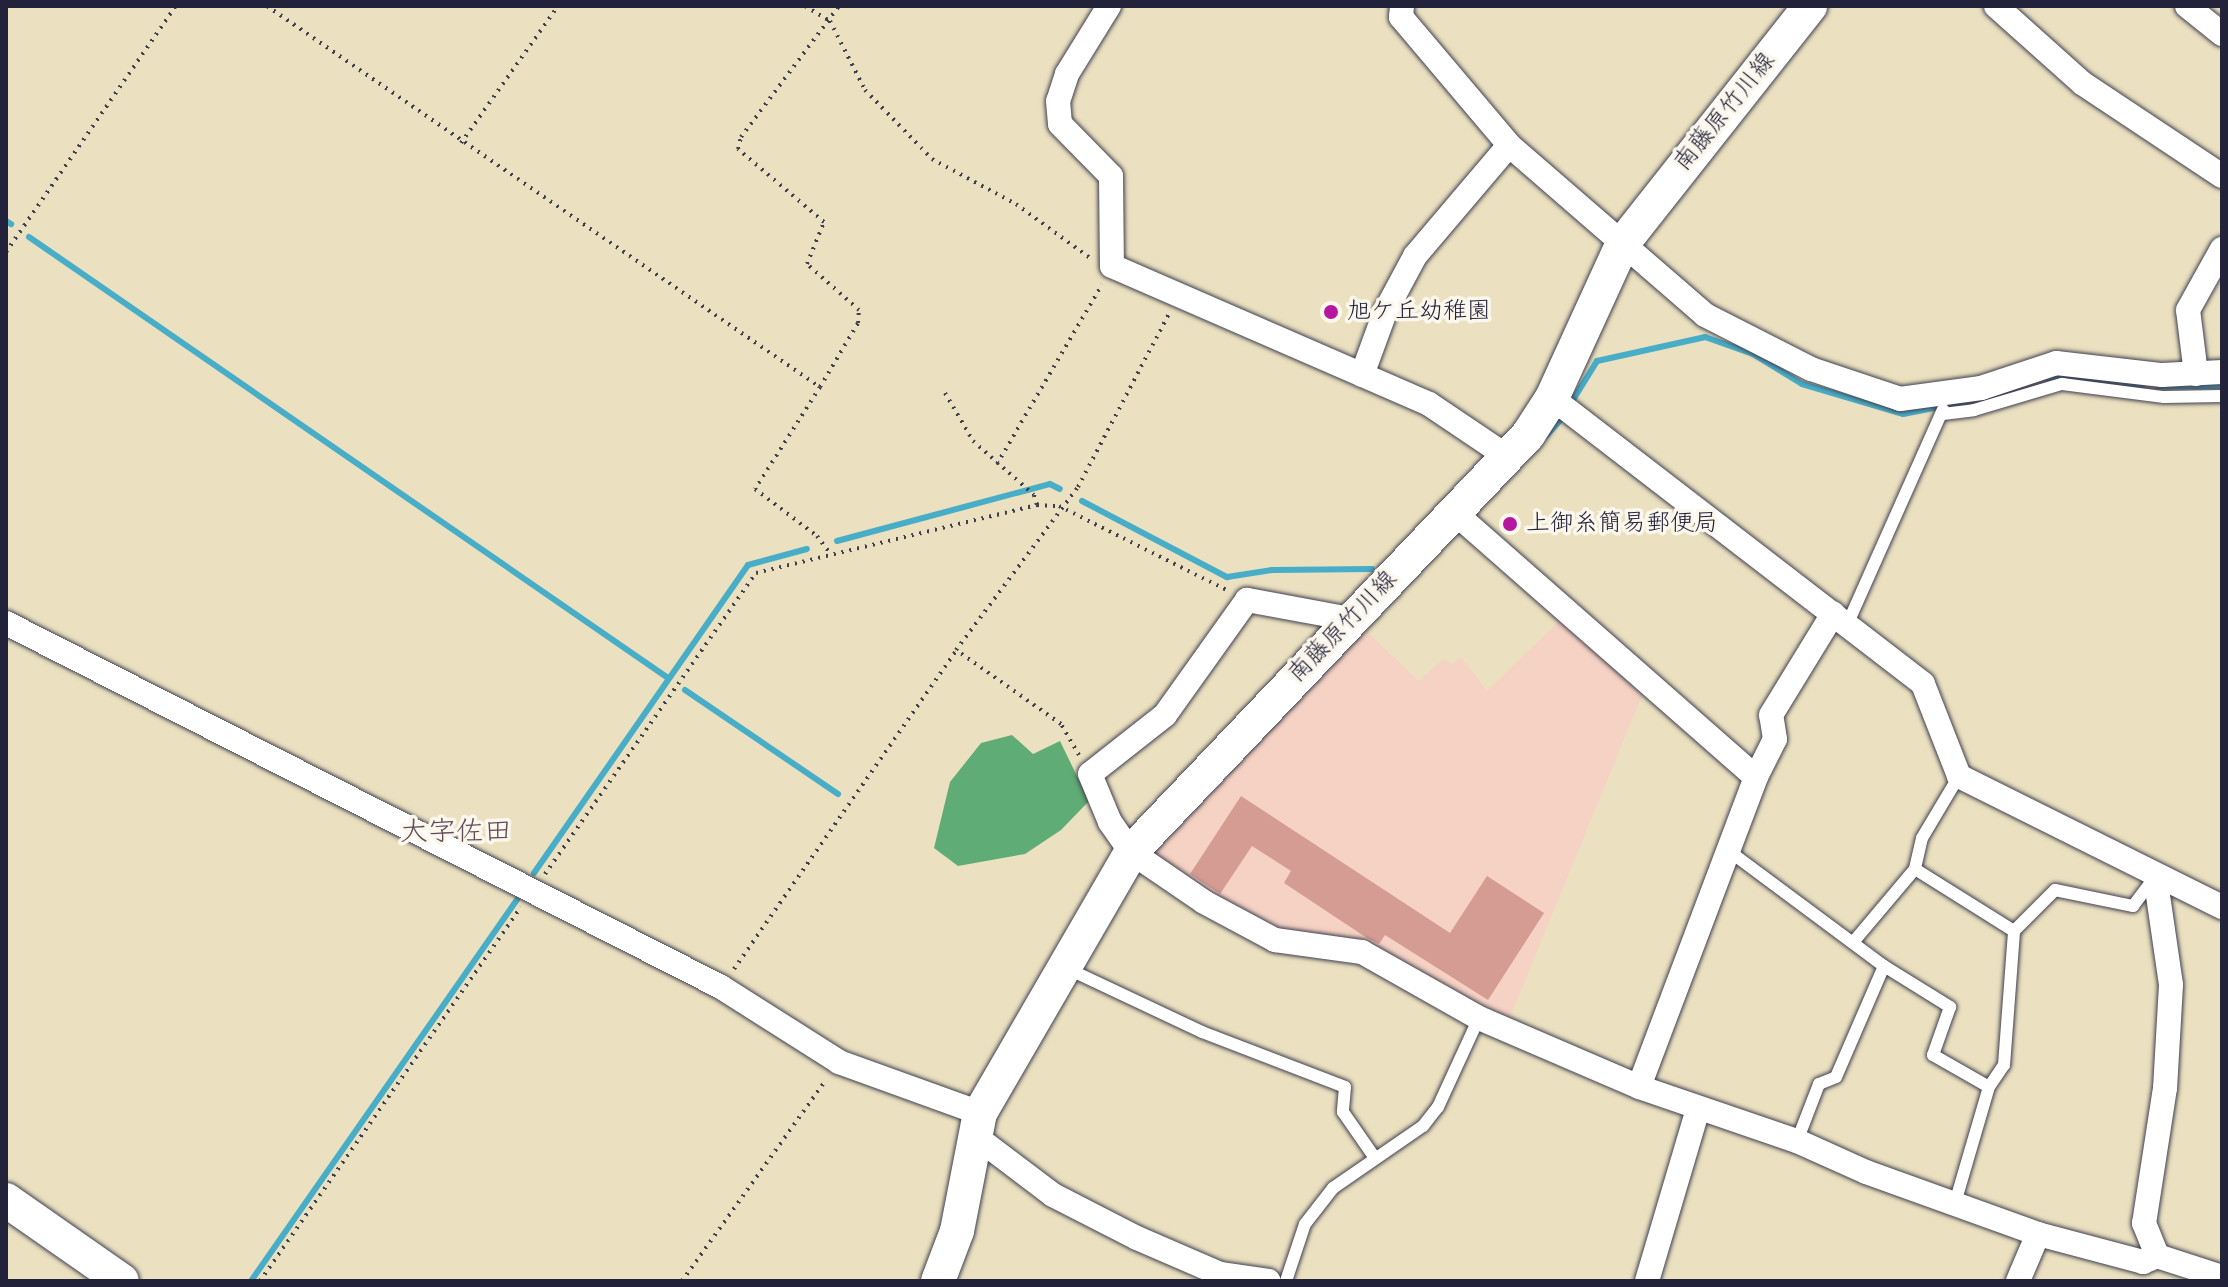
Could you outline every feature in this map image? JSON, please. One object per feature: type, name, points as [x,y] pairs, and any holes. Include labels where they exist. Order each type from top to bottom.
[{"type":"main road","name":"南藤原竹川線","points":[[938,1281],[957,1231],[980,1126],[1131,852],[1350,619],[1508,457],[1552,398],[1623,243],[1810,6]]},
{"type":"main road","points":[[6,1200],[119,1280]]},
{"type":"street","points":[[1109,6],[1067,74],[1058,101],[1060,124],[1111,176],[1112,266],[1429,404],[1508,457]]},
{"type":"street","points":[[1402,6],[1401,17],[1509,145],[1705,315],[1811,369],[1900,399],[1943,403],[2056,363],[2196,374],[2222,372]]},
{"type":"street","points":[[1996,6],[2082,83],[2222,176]]},
{"type":"street","points":[[2187,6],[2222,34]]},
{"type":"street","points":[[1362,375],[1385,312],[1415,256],[1509,145]]},
{"type":"street","points":[[2196,374],[2188,310],[2222,249]]},
{"type":"street","points":[[1552,398],[1923,684],[1959,776],[2222,907]]},
{"type":"street","points":[[1455,513],[1756,777]]},
{"type":"street","points":[[1350,619],[1247,600],[1165,715],[1090,774],[1110,822],[1131,852],[1204,902],[1275,940],[1362,952],[1479,1018],[1639,1087],[1797,1141],[2038,1234],[2143,1262],[2157,1256],[2222,1277]]},
{"type":"street","points":[[1639,1087],[1756,777],[1775,739],[1771,715],[1840,620]]},
{"type":"street","points":[[6,623],[531,893],[721,987],[834,1059],[980,1126],[1053,1195],[1137,1238],[1220,1274],[1269,1281]]},
{"type":"street","points":[[2155,875],[2171,985],[2165,1088],[2144,1223],[2157,1256]]},
{"type":"street","points":[[1647,1281],[1698,1109]]},
{"type":"street","points":[[2018,1281],[2038,1234]]},
{"type":"lane","points":[[1840,620],[1943,403],[2062,384],[2164,397],[2222,396]]},
{"type":"lane","points":[[1855,940],[1915,869],[1922,838],[1959,776]]},
{"type":"lane","points":[[1729,851],[1855,940],[1884,966],[1950,1007],[1933,1055],[1989,1087]]},
{"type":"lane","points":[[1915,869],[2014,931]]},
{"type":"lane","points":[[1955,1203],[1989,1087],[2004,1065],[2010,1030],[2014,931],[2055,890],[2133,906],[2155,875]]},
{"type":"lane","points":[[1797,1141],[1819,1084],[1836,1077],[1884,966]]},
{"type":"lane","points":[[1066,967],[1202,1032],[1345,1087],[1343,1112],[1375,1158]]},
{"type":"lane","points":[[1286,1281],[1305,1224],[1333,1188],[1423,1126],[1438,1107],[1479,1018]]},
{"type":"path","points":[[6,252],[176,6]]},
{"type":"path","points":[[267,6],[461,143],[820,387]]},
{"type":"path","points":[[461,143],[558,6]]},
{"type":"path","points":[[805,6],[830,21],[865,90],[932,159],[1016,204],[1077,254],[1112,266],[997,464]]},
{"type":"path","points":[[829,552],[817,536],[755,489],[858,323],[859,310],[807,264],[824,222],[738,149],[741,137],[839,6]]},
{"type":"path","points":[[721,987],[956,650],[1059,506],[1078,487],[1179,294]]},
{"type":"path","points":[[945,393],[973,441],[1034,495],[1037,505]]},
{"type":"path","points":[[260,1281],[756,573],[829,552],[1037,505],[1059,506],[1247,600]]},
{"type":"path","points":[[956,650],[1061,724],[1090,774]]},
{"type":"path","points":[[682,1281],[828,1078],[834,1059]]},
{"type":"shaded area","points":[[1560,620],[1643,693],[1508,1022],[1369,944],[1279,935],[1150,858],[1148,845],[1358,623],[1419,681],[1443,659],[1452,664],[1461,657],[1487,691]]},
{"type":"green space","points":[[1012,735],[1033,754],[1060,741],[1089,801],[1061,830],[1025,854],[958,866],[934,848],[950,782],[981,743]]},
{"type":"building","points":[[1241,796],[1450,933],[1487,876],[1544,913],[1488,1000],[1385,935],[1379,944],[1367,938],[1284,883],[1291,871],[1252,846],[1220,894],[1190,874]]},
{"type":"waterway","points":[[6,221],[11,224]]},
{"type":"waterway","points":[[29,237],[668,678]]},
{"type":"waterway","points":[[1573,400],[1597,361],[1705,337],[1753,354],[1802,384],[1903,414],[1975,400]]},
{"type":"waterway","points":[[2046,378],[2143,385]]},
{"type":"waterway","points":[[2158,386],[2222,386]]},
{"type":"waterway","points":[[1546,436],[1565,415]]},
{"type":"waterway","points":[[837,541],[1050,484],[1060,489]]},
{"type":"waterway","points":[[1082,501],[1227,577],[1272,570],[1372,569]]},
{"type":"waterway","points":[[534,873],[748,565],[807,549]]},
{"type":"waterway","points":[[685,690],[838,794]]},
{"type":"waterway","points":[[251,1281],[517,899]]},
{"type":"place","name":"旭ケ丘幼稚園","points":[[1331,312]]},
{"type":"place","name":"上御糸簡易郵便局","points":[[1510,524]]},
{"type":"district","name":"大字佐田","points":[[456,833]]}]
